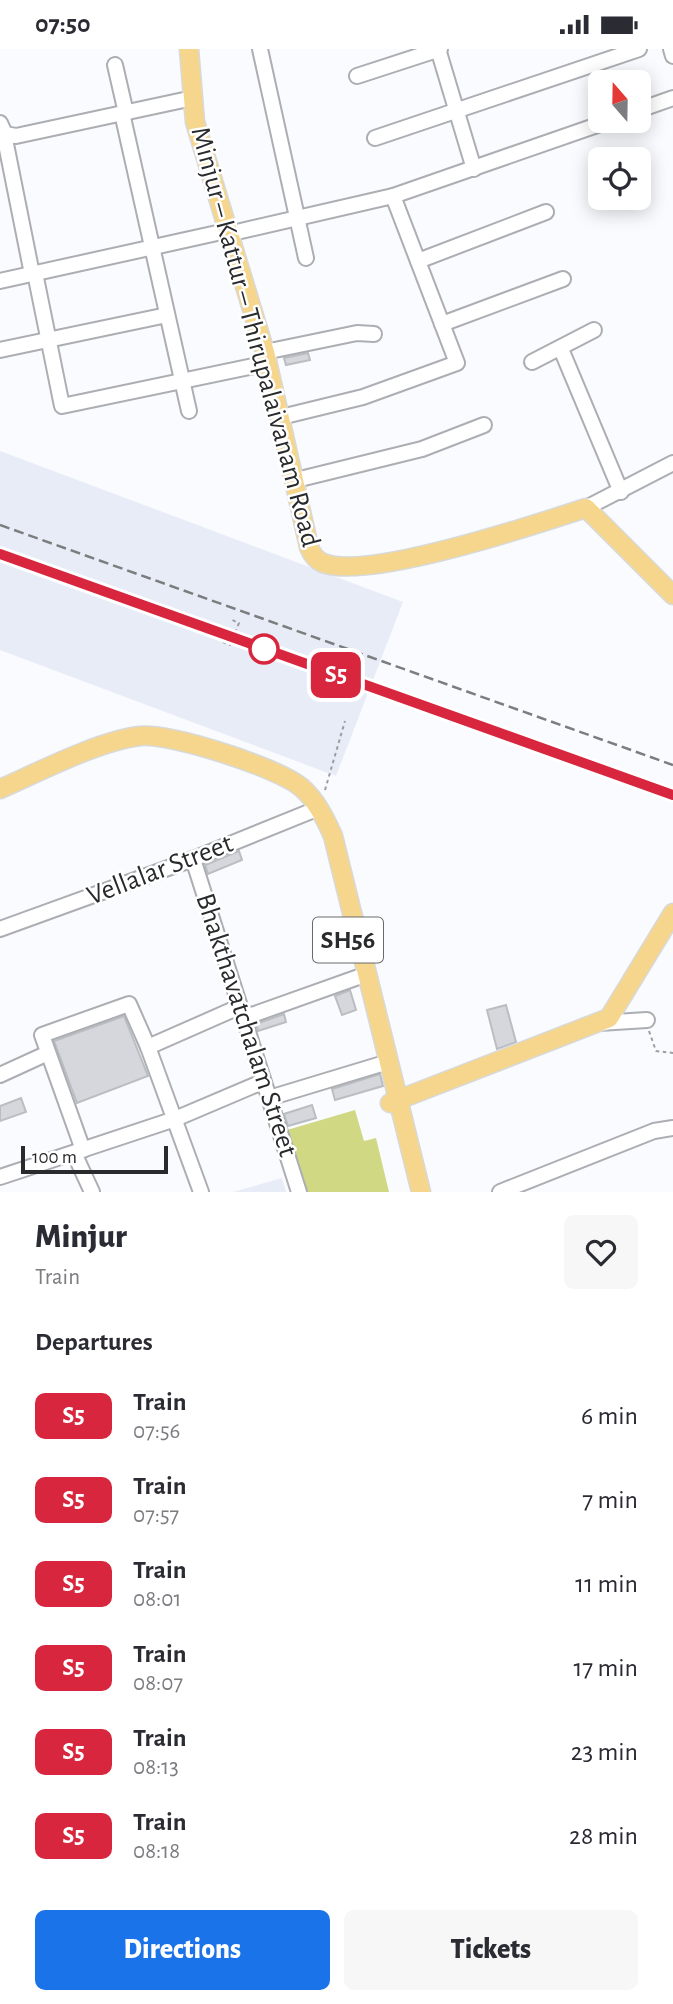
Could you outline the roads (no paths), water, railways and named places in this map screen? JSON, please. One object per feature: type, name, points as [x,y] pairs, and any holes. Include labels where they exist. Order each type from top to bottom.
[{"type":"main road","name":"Minjur – Kattur – Thirupalaivanam Road","points":[[190,49],[195,122],[266,358],[296,480],[309,548],[315,558],[327,565],[357,566],[412,559],[586,508]]},
{"type":"main road","points":[[586,508],[673,595]]},
{"type":"main road","name":"SH56","points":[[0,789],[104,746],[140,736],[167,738],[219,751],[293,782],[314,811],[339,857],[362,976],[421,1192]]},
{"type":"main road","points":[[394,1101],[609,1018],[673,913]]},
{"type":"main road","name":"SH56","points":[[394,1101],[410,1192]]},
{"type":"street","points":[[260,49],[306,258]]},
{"type":"street","points":[[357,76],[438,49],[474,169]]},
{"type":"street","points":[[375,138],[639,49]]},
{"type":"street","points":[[671,49],[673,56]]},
{"type":"street","points":[[115,65],[189,411]]},
{"type":"street","points":[[193,98],[22,135],[3,129],[62,406],[182,381],[356,333],[374,334]]},
{"type":"street","points":[[651,106],[673,98]]},
{"type":"street","points":[[0,281],[393,196],[588,128]]},
{"type":"street","points":[[281,417],[363,397],[457,363],[393,196]]},
{"type":"street","points":[[418,261],[546,212]]},
{"type":"street","points":[[442,324],[563,279]]},
{"type":"street","points":[[0,350],[167,315]]},
{"type":"street","points":[[532,362],[594,330]]},
{"type":"street","points":[[561,349],[621,492]]},
{"type":"street","points":[[296,480],[422,449],[484,425]]},
{"type":"street","points":[[586,508],[673,463]]},
{"type":"street","name":"Vellalar Street","points":[[0,929],[193,859],[314,811]]},
{"type":"street","name":"Bhakthavatchalam Street","points":[[193,859],[299,1192]]},
{"type":"street","points":[[148,1047],[232,1010],[252,1015],[362,976]]},
{"type":"street","points":[[92,1192],[41,1035],[129,1004],[148,1047],[201,1192]]},
{"type":"street","points":[[597,1023],[646,1020]]},
{"type":"street","points":[[0,1075],[48,1053]]},
{"type":"street","points":[[269,1098],[384,1063]]},
{"type":"street","points":[[0,1176],[175,1119],[262,1082]]},
{"type":"street","points":[[500,1192],[654,1131],[673,1128]]},
{"type":"railway","points":[[0,525],[673,765]]},
{"type":"railway","points":[[0,554],[673,795]]},
{"type":"train","name":"S5","points":[[0,554],[673,795]]}]
